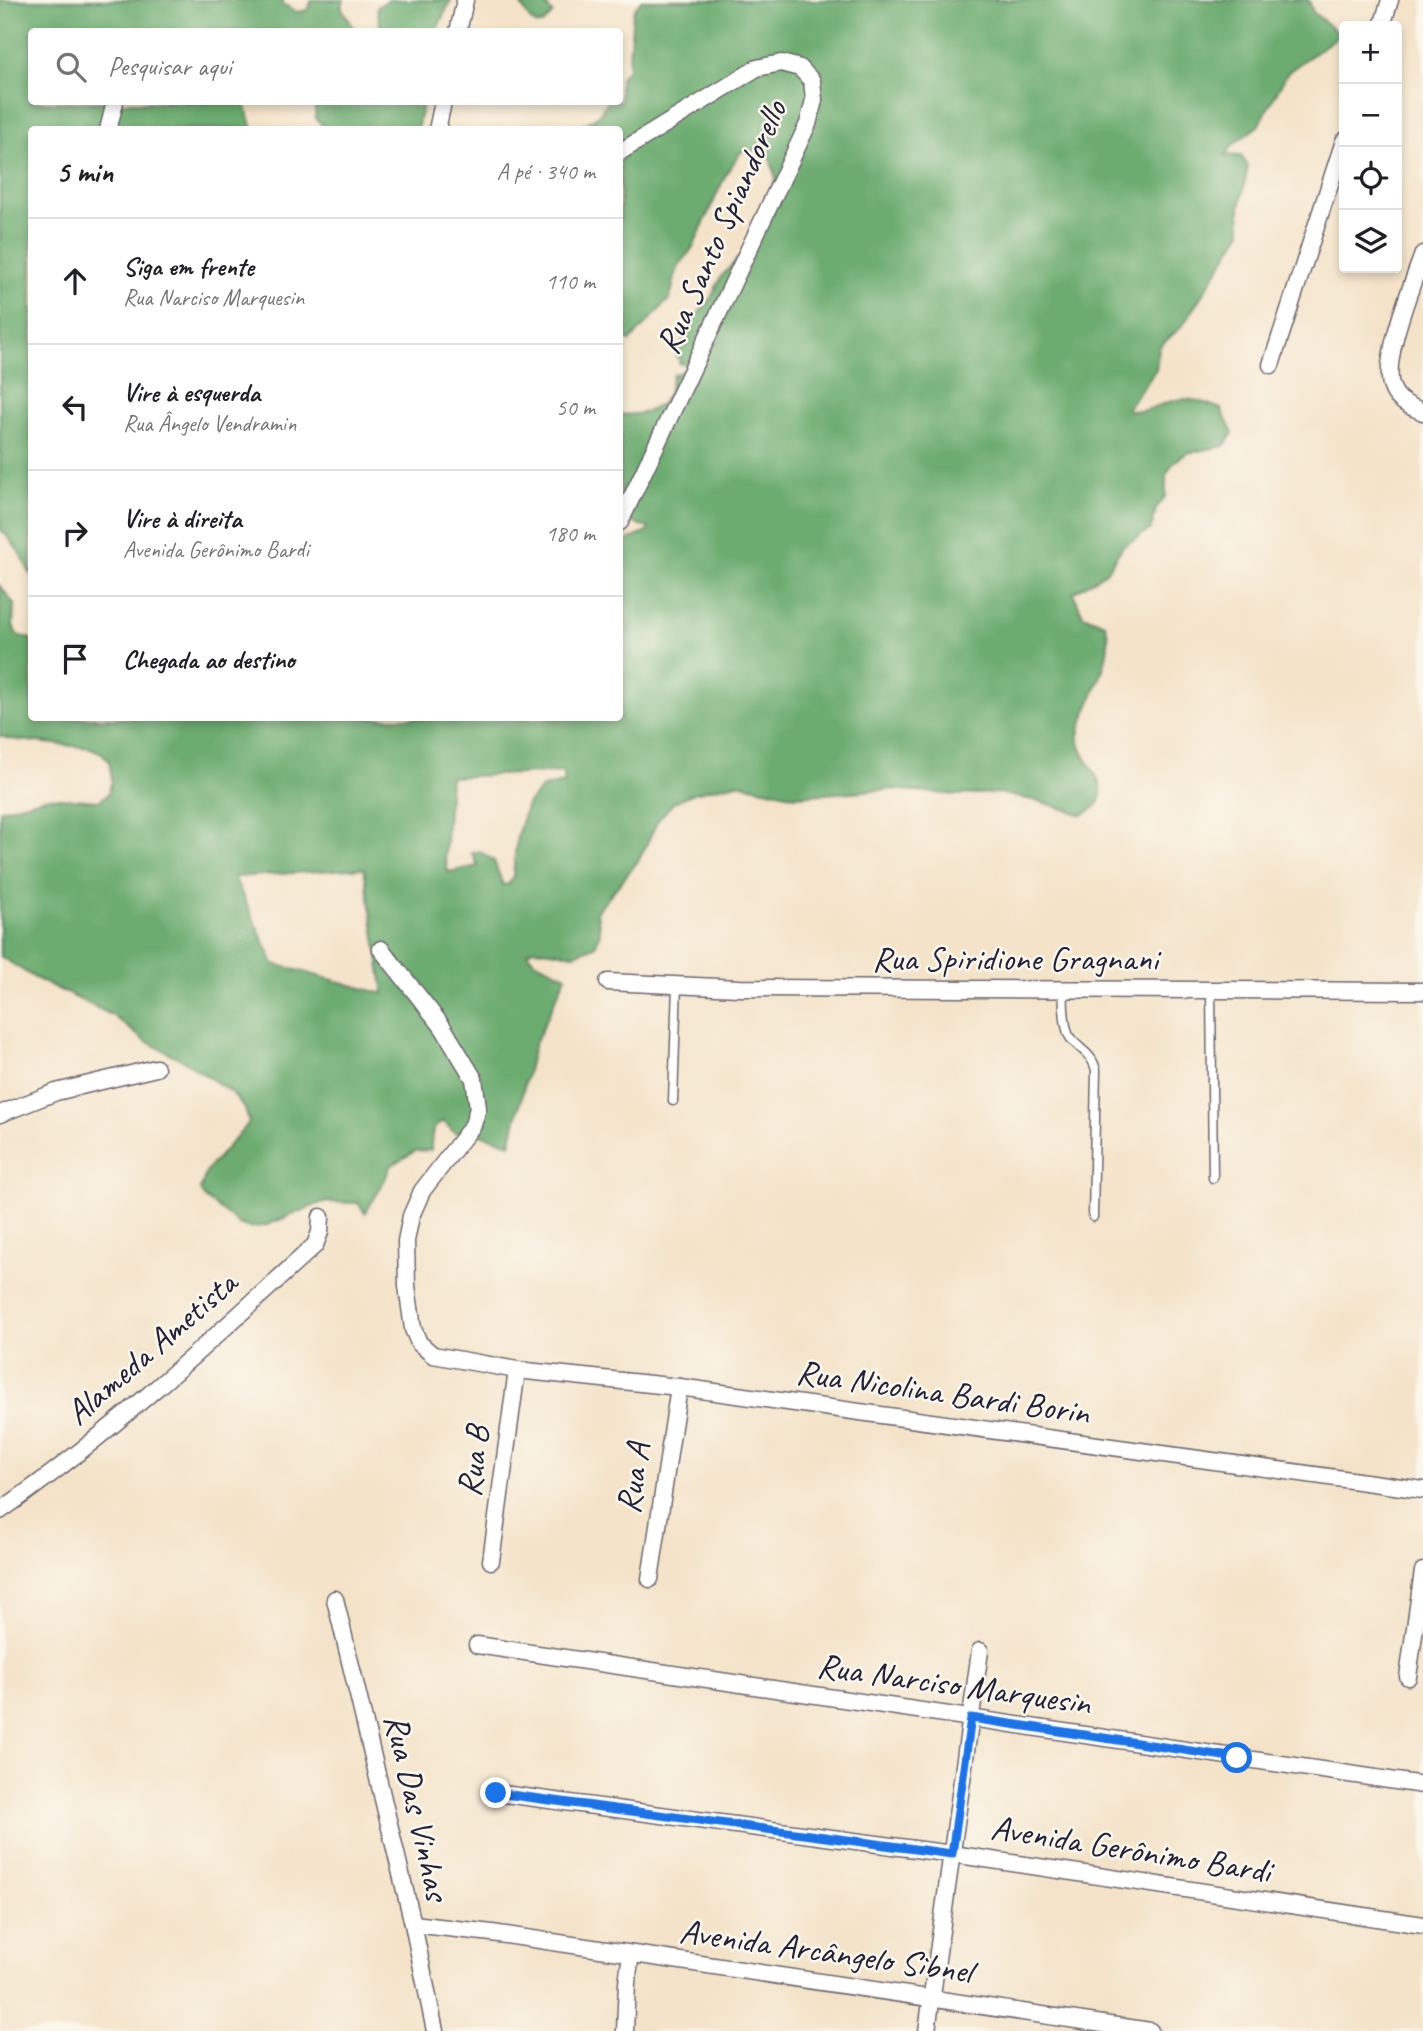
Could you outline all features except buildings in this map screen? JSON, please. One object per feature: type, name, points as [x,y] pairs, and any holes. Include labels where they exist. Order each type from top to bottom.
[{"type":"street","points":[[459,28],[465,0]]},
{"type":"street","points":[[1383,21],[1390,0]]},
{"type":"street","name":"Rua Santo Spiandorello","points":[[623,150],[757,68],[781,63],[800,68],[811,81],[814,100],[808,124],[623,516]]},
{"type":"street","points":[[109,126],[114,105]]},
{"type":"street","points":[[438,126],[442,105]]},
{"type":"street","points":[[1271,365],[1342,147]]},
{"type":"street","points":[[1423,254],[1390,355],[1388,376],[1393,392],[1407,405],[1423,412]]},
{"type":"street","name":"Rua Nicolina Bardi Borin","points":[[381,949],[442,1026],[474,1079],[478,1108],[473,1125],[422,1191],[411,1216],[406,1241],[407,1286],[413,1329],[419,1343],[433,1355],[517,1370],[679,1387],[1423,1490]]},
{"type":"street","name":"Rua Spiridione Gragnani","points":[[608,982],[739,988],[1423,991]]},
{"type":"street","points":[[0,1114],[56,1092],[156,1068]]},
{"type":"street","name":"Alameda Ametista","points":[[0,1511],[50,1477],[226,1327],[315,1245],[320,1233],[321,1217]]},
{"type":"street","name":"Rua B","points":[[491,1560],[517,1370]]},
{"type":"street","name":"Rua A","points":[[650,1579],[679,1387]]},
{"type":"street","points":[[1409,1677],[1423,1571]]},
{"type":"street","name":"Rua Das Vinhas","points":[[335,1598],[413,1924],[435,2031]]},
{"type":"street","name":"Rua Narciso Marquesin","points":[[477,1645],[1423,1785]]},
{"type":"street","points":[[927,2031],[980,1651]]},
{"type":"street","name":"Avenida Gerônimo Bardi","points":[[496,1793],[952,1854],[1423,1925]]},
{"type":"street","name":"Avenida Arcângelo Sibnel","points":[[413,1924],[492,1933],[1150,2031]]},
{"type":"street","points":[[625,2031],[631,1954]]},
{"type":"lane","points":[[673,1101],[677,985]]},
{"type":"lane","points":[[1064,990],[1068,1034],[1090,1056],[1096,1070],[1093,1217]]},
{"type":"lane","points":[[1211,990],[1213,1178]]},
{"type":"green space","points":[[0,0],[283,0],[283,4],[297,12],[308,10],[312,0],[344,0],[341,7],[354,28],[28,28],[28,105],[246,105],[252,126],[28,126],[28,570],[18,551],[0,529]]},
{"type":"green space","points":[[389,0],[451,0],[437,28],[380,28],[377,7]]},
{"type":"green space","points":[[518,0],[540,0],[553,13],[544,23],[537,25],[531,21]]},
{"type":"green space","points":[[641,0],[1309,0],[1313,12],[1339,34],[1288,72],[1258,126],[1235,143],[1225,155],[1241,156],[1248,166],[1240,207],[1241,233],[1183,325],[1159,347],[1156,369],[1127,409],[1145,410],[1182,399],[1199,401],[1221,409],[1233,433],[1224,446],[1187,453],[1174,462],[1166,475],[1166,495],[1156,509],[1151,529],[1123,546],[1106,572],[1073,593],[1083,615],[1105,624],[1108,637],[1104,665],[1079,735],[1079,744],[1101,788],[1101,797],[1095,807],[1082,815],[1042,802],[999,793],[957,795],[892,789],[796,796],[737,783],[694,793],[674,802],[658,820],[639,860],[597,911],[600,934],[595,946],[575,954],[533,949],[527,952],[534,961],[566,976],[534,1046],[510,1144],[474,1132],[455,1133],[443,1121],[434,1129],[431,1150],[415,1151],[391,1166],[365,1213],[358,1203],[323,1202],[267,1225],[249,1228],[239,1224],[204,1197],[200,1190],[207,1170],[249,1123],[245,1108],[232,1093],[183,1060],[145,1041],[112,1015],[35,978],[0,956],[0,810],[49,797],[99,801],[108,794],[112,780],[109,761],[102,753],[91,748],[0,736],[0,586],[14,604],[13,626],[17,635],[28,638],[28,721],[623,721],[623,543],[647,532],[649,528],[623,516],[623,414],[639,413],[658,406],[667,395],[673,375],[687,370],[687,365],[679,363],[680,358],[676,357],[690,324],[711,298],[722,275],[743,254],[776,179],[768,151],[742,151],[727,172],[693,247],[677,269],[670,298],[630,341],[623,339],[623,126],[580,126],[594,118],[605,105],[623,105],[623,75],[628,69],[633,12]],"holes":[[[563,772],[565,783],[543,787],[527,804],[517,836],[513,876],[509,884],[503,885],[494,861],[479,851],[472,853],[478,866],[448,872],[445,857],[450,777]],[[364,868],[384,994],[274,964],[234,877]]]},
{"type":"green space","points":[[314,105],[422,105],[418,126],[324,126],[316,119]]},
{"type":"route","points":[[496,1793],[952,1854],[971,1718],[1237,1758]]}]
